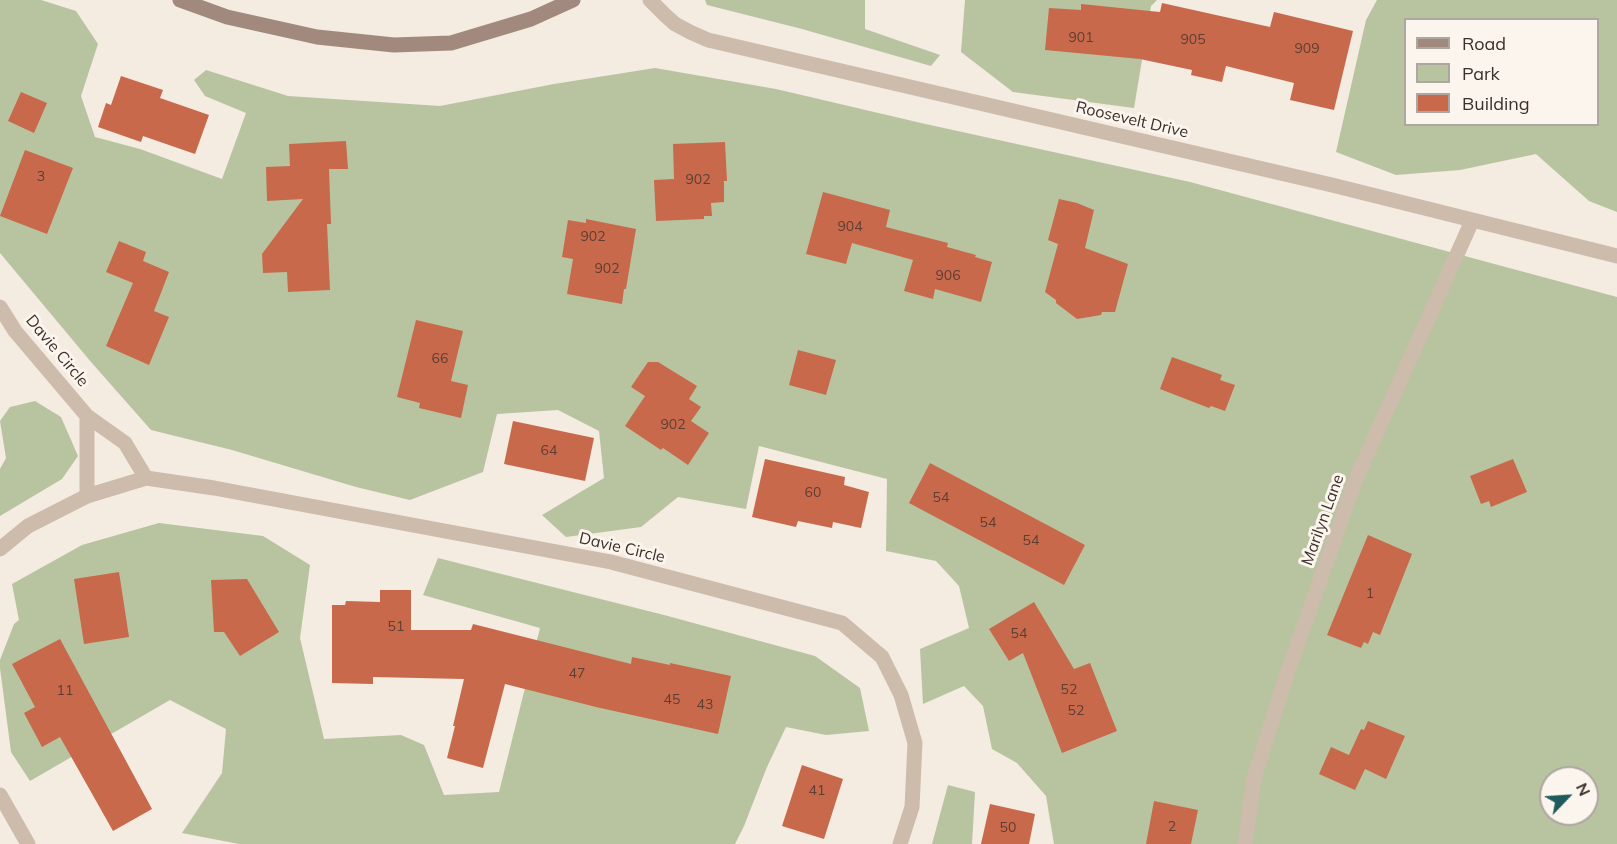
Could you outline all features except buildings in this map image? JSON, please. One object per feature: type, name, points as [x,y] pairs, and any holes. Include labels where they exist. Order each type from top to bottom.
[{"type":"main road","points":[[180,0],[227,17],[317,37],[394,45],[451,43],[531,19],[573,0]]},
{"type":"street","name":"Roosevelt Drive","points":[[650,0],[675,24],[708,40],[1332,185],[1617,256]]},
{"type":"street","name":"Marilyn Lane","points":[[1245,844],[1254,778],[1287,674],[1352,492],[1472,221]]},
{"type":"street","name":"Davie Circle","points":[[0,307],[15,331],[87,416],[125,443],[146,478]]},
{"type":"street","points":[[87,416],[87,496]]},
{"type":"street","name":"Davie Circle","points":[[0,549],[28,526],[87,496],[146,478],[225,490],[612,562],[842,623],[882,657],[901,695],[915,743],[912,807],[900,844]]},
{"type":"street","points":[[0,795],[28,844]]},
{"type":"green space","points":[[0,0],[41,0],[76,11],[98,44],[81,96],[95,137],[140,149],[222,179],[246,113],[205,96],[194,80],[206,70],[288,96],[440,106],[554,84],[655,68],[776,89],[1190,182],[1617,297],[1617,844],[1054,844],[1046,796],[1017,763],[992,749],[983,706],[964,686],[923,704],[920,649],[969,628],[959,586],[936,561],[886,551],[887,479],[759,446],[746,509],[678,497],[641,527],[566,537],[542,515],[604,478],[599,431],[558,410],[497,414],[483,472],[410,500],[356,487],[232,450],[151,430],[0,253]]},
{"type":"green space","points":[[705,0],[865,0],[865,29],[940,55],[931,66],[802,29],[707,5]]},
{"type":"green space","points":[[965,0],[1157,0],[1151,6],[1134,108],[1013,92],[961,52]]},
{"type":"green space","points":[[1377,0],[1617,0],[1617,212],[1589,201],[1536,154],[1460,170],[1396,175],[1336,152],[1366,20]]},
{"type":"green space","points":[[35,401],[61,417],[78,456],[62,479],[0,516],[0,469],[6,458],[0,421],[10,407]]},
{"type":"green space","points":[[159,523],[263,536],[310,565],[300,638],[324,739],[401,735],[424,745],[444,795],[499,792],[540,628],[423,595],[438,558],[815,656],[860,688],[869,731],[826,735],[786,727],[735,844],[239,844],[182,833],[222,773],[226,729],[170,700],[30,781],[11,752],[0,668],[0,660],[14,624],[19,620],[12,584],[82,545]]},
{"type":"green space","points":[[948,785],[975,792],[972,844],[932,844]]}]
